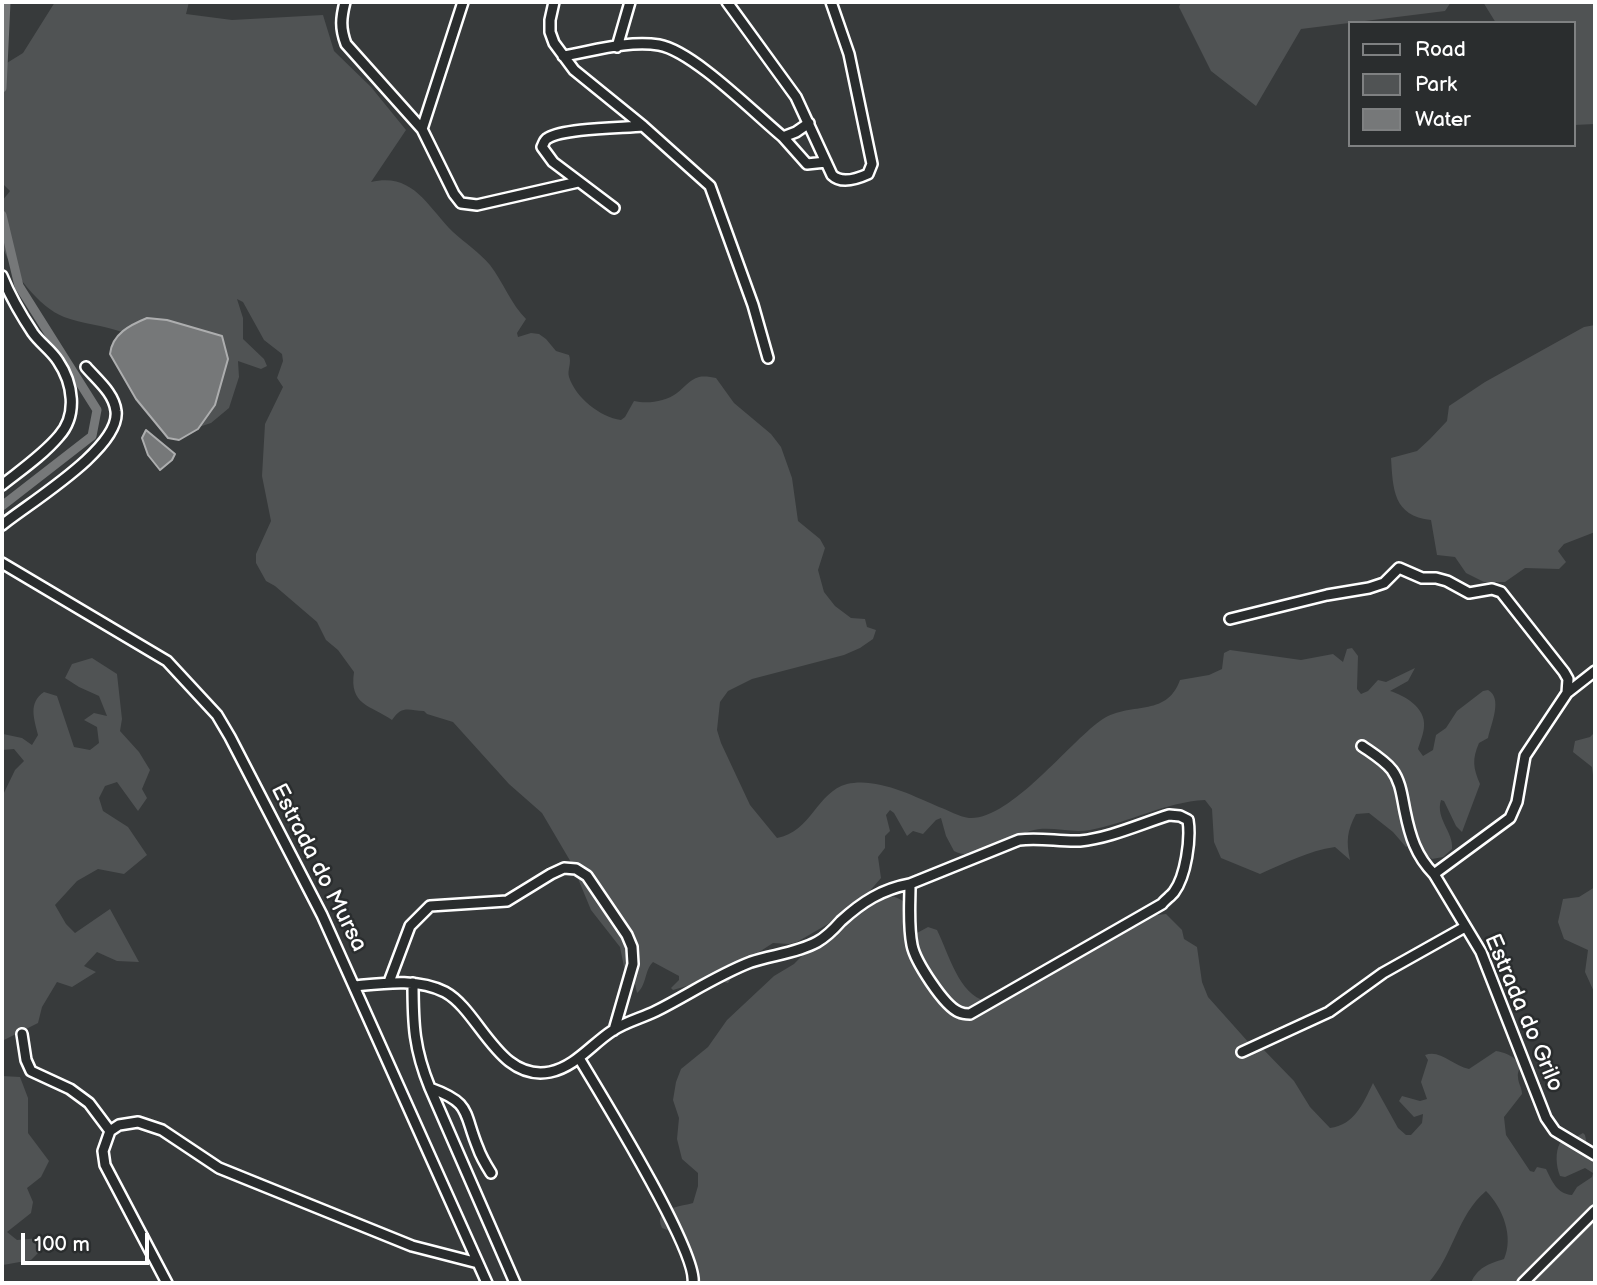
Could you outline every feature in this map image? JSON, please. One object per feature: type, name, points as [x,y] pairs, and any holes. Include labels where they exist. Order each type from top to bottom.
[{"type":"street","points":[[345,2],[340,18],[341,32],[346,44],[422,129],[461,203],[477,205],[578,181]]},
{"type":"street","points":[[422,129],[463,2]]},
{"type":"street","points":[[554,2],[550,32],[574,70],[643,126],[710,186],[753,305],[768,358]]},
{"type":"street","points":[[617,47],[630,2]]},
{"type":"street","points":[[727,2],[782,75],[809,122],[832,175],[841,180],[868,174],[872,164],[849,54],[831,2]]},
{"type":"street","points":[[563,56],[617,47],[659,45],[686,56],[783,137],[807,164],[826,162]]},
{"type":"street","points":[[783,137],[796,132],[809,122]]},
{"type":"street","points":[[614,208],[578,181],[545,153],[542,147],[544,142],[556,136],[643,126]]},
{"type":"street","points":[[2,276],[13,301],[35,335],[57,359],[65,373],[72,398],[69,418],[61,435],[2,485]]},
{"type":"street","points":[[2,525],[89,459],[107,441],[115,426],[116,411],[111,396],[86,367]]},
{"type":"street","name":"Estrada do Mursa","points":[[2,563],[167,661],[217,715],[322,915],[487,1283]]},
{"type":"street","points":[[1230,619],[1326,595],[1368,588],[1384,583],[1399,568],[1422,578],[1447,581],[1469,593],[1492,589],[1501,592],[1568,679],[1567,693]]},
{"type":"street","points":[[1434,874],[1510,818],[1517,802],[1525,756],[1567,693],[1595,671]]},
{"type":"street","name":"Estrada do Grilo","points":[[1362,746],[1384,761],[1393,771],[1401,791],[1413,847],[1434,874],[1481,952],[1546,1118],[1555,1131],[1595,1155]]},
{"type":"street","points":[[355,986],[389,982],[413,983],[445,992],[456,1000],[497,1051],[526,1069],[550,1072],[579,1058],[614,1030],[742,966],[818,942],[868,899],[891,887],[910,884],[1019,840],[1034,838],[1078,841],[1169,815],[1188,820],[1190,834],[1179,881],[1174,892],[1162,904],[970,1014],[958,1012],[948,1004],[925,972],[913,949],[909,927],[910,884]]},
{"type":"street","points":[[389,982],[410,926],[430,906],[507,901],[551,873],[564,868],[576,869],[587,876],[627,935],[632,947],[633,964],[614,1030]]},
{"type":"street","points":[[1242,1052],[1329,1012],[1383,973],[1465,927]]},
{"type":"street","points":[[413,983],[413,1035],[419,1063],[514,1283]]},
{"type":"street","points":[[22,1034],[26,1060],[31,1071],[71,1089],[89,1103],[110,1131]]},
{"type":"street","points":[[579,1058],[615,1116],[686,1251],[693,1283]]},
{"type":"street","points":[[430,1088],[450,1095],[463,1107],[478,1149],[491,1173]]},
{"type":"street","points":[[167,1283],[106,1165],[103,1151],[110,1131],[119,1125],[138,1122],[162,1130],[219,1168],[412,1245],[478,1263]]},
{"type":"street","points":[[1523,1283],[1595,1211]]},
{"type":"green space","points":[[55,2],[189,2],[186,14],[232,20],[323,15],[334,51],[371,87],[406,130],[371,182],[386,180],[409,187],[427,202],[453,232],[486,260],[526,319],[517,333],[518,337],[531,333],[539,334],[556,351],[569,355],[569,377],[583,399],[597,411],[621,420],[634,401],[662,400],[677,393],[695,378],[716,378],[734,403],[771,434],[781,447],[792,478],[798,521],[820,539],[825,548],[818,570],[824,592],[835,606],[851,618],[865,619],[867,627],[876,630],[873,639],[860,648],[844,655],[752,679],[728,691],[720,702],[717,730],[721,743],[750,805],[777,838],[798,828],[837,788],[858,782],[894,788],[957,815],[969,818],[985,816],[1020,795],[1100,721],[1123,711],[1156,705],[1166,700],[1180,680],[1209,675],[1222,669],[1224,653],[1230,650],[1301,660],[1333,654],[1343,662],[1347,649],[1352,648],[1358,656],[1357,689],[1361,694],[1368,691],[1378,680],[1386,682],[1415,668],[1408,681],[1390,691],[1407,699],[1422,713],[1424,729],[1418,749],[1423,756],[1433,750],[1436,735],[1446,728],[1457,711],[1488,690],[1495,699],[1495,712],[1488,738],[1479,743],[1475,754],[1475,768],[1480,784],[1462,832],[1441,800],[1440,813],[1452,843],[1452,849],[1443,857],[1432,859],[1412,843],[1406,847],[1393,832],[1369,813],[1356,814],[1349,831],[1350,860],[1335,847],[1306,854],[1260,874],[1221,858],[1214,842],[1212,809],[1205,800],[1176,805],[1090,830],[1038,829],[982,852],[963,854],[954,851],[941,818],[923,834],[913,831],[907,836],[890,810],[886,815],[890,831],[885,836],[885,848],[878,857],[881,878],[861,901],[889,896],[906,903],[913,932],[917,933],[928,927],[937,930],[962,982],[969,991],[986,1001],[1116,933],[1136,927],[1157,915],[1166,914],[1182,930],[1184,939],[1197,947],[1202,982],[1208,997],[1250,1044],[1260,1046],[1294,1081],[1310,1107],[1330,1128],[1352,1118],[1373,1083],[1398,1128],[1406,1135],[1411,1135],[1422,1123],[1423,1114],[1414,1117],[1399,1101],[1402,1096],[1420,1101],[1427,1099],[1421,1082],[1428,1060],[1425,1055],[1436,1054],[1469,1069],[1496,1051],[1510,1056],[1518,1063],[1522,1094],[1504,1117],[1506,1135],[1530,1171],[1534,1172],[1537,1167],[1546,1169],[1559,1189],[1572,1195],[1593,1173],[1585,1168],[1565,1177],[1560,1176],[1557,1151],[1560,1143],[1583,1133],[1587,1145],[1595,1155],[1595,1283],[1471,1283],[1484,1267],[1504,1259],[1507,1250],[1507,1232],[1502,1214],[1486,1191],[1468,1212],[1444,1261],[1428,1283],[694,1283],[673,1232],[662,1228],[660,1221],[664,1212],[693,1203],[698,1186],[698,1173],[682,1159],[677,1139],[679,1118],[673,1100],[681,1069],[708,1047],[727,1020],[774,976],[794,964],[840,917],[797,942],[773,943],[739,965],[728,983],[711,979],[673,990],[671,988],[679,980],[679,976],[653,962],[637,993],[635,984],[626,977],[620,947],[591,910],[572,864],[542,813],[509,784],[453,722],[424,711],[409,709],[402,710],[392,720],[358,698],[353,683],[354,672],[338,650],[326,640],[317,622],[266,581],[256,563],[256,554],[271,521],[262,476],[265,424],[283,387],[277,378],[283,361],[282,354],[264,340],[243,302],[237,299],[243,318],[243,339],[264,359],[267,366],[261,369],[238,361],[239,377],[229,408],[211,423],[199,427],[122,332],[64,317],[45,305],[13,268],[3,248],[1,209],[3,200],[10,191],[2,183],[2,66],[23,53]]},
{"type":"green space","points":[[1181,2],[1451,2],[1445,11],[1348,21],[1301,29],[1256,106],[1211,71],[1179,7]]},
{"type":"green space","points":[[1483,2],[1595,2],[1595,124],[1576,125],[1576,21],[1495,21]]},
{"type":"green space","points":[[1595,325],[1595,532],[1564,544],[1558,551],[1566,562],[1559,569],[1525,568],[1505,582],[1484,582],[1466,573],[1455,557],[1437,555],[1431,520],[1409,513],[1398,499],[1391,458],[1417,451],[1447,421],[1449,406],[1485,382],[1584,327]]},
{"type":"green space","points":[[92,658],[117,674],[122,719],[120,731],[139,752],[150,770],[142,789],[147,798],[138,811],[117,782],[105,786],[99,798],[103,811],[128,827],[147,855],[124,874],[98,869],[77,881],[55,905],[75,933],[110,909],[139,962],[117,961],[97,952],[84,966],[96,972],[72,987],[57,982],[42,1007],[38,1023],[2,1041],[2,797],[15,770],[24,761],[14,749],[2,750],[2,735],[22,738],[32,745],[38,735],[34,706],[44,692],[57,696],[74,747],[90,750],[99,743],[97,727],[84,720],[94,713],[107,716],[99,696],[65,678],[72,664]]},
{"type":"green space","points":[[1595,732],[1595,791],[1592,767],[1573,752],[1575,741],[1590,737]]},
{"type":"green space","points":[[1595,887],[1595,994],[1585,972],[1588,950],[1564,939],[1558,922],[1563,899],[1579,897]]},
{"type":"green space","points":[[2,1076],[20,1077],[28,1098],[28,1133],[49,1161],[41,1177],[27,1188],[33,1202],[31,1213],[7,1232],[17,1240],[40,1238],[43,1248],[31,1260],[3,1265],[2,1273]]},
{"type":"water","points":[[147,318],[167,320],[222,336],[228,359],[215,405],[198,429],[179,440],[168,438],[136,399],[110,354],[118,336],[128,327]]},
{"type":"water","points":[[146,430],[175,454],[160,470],[148,455],[142,438]]},
{"type":"waterway","points":[[2,88],[6,2]]},
{"type":"waterway","points":[[2,215],[19,286],[97,410],[92,436],[2,506]]}]
